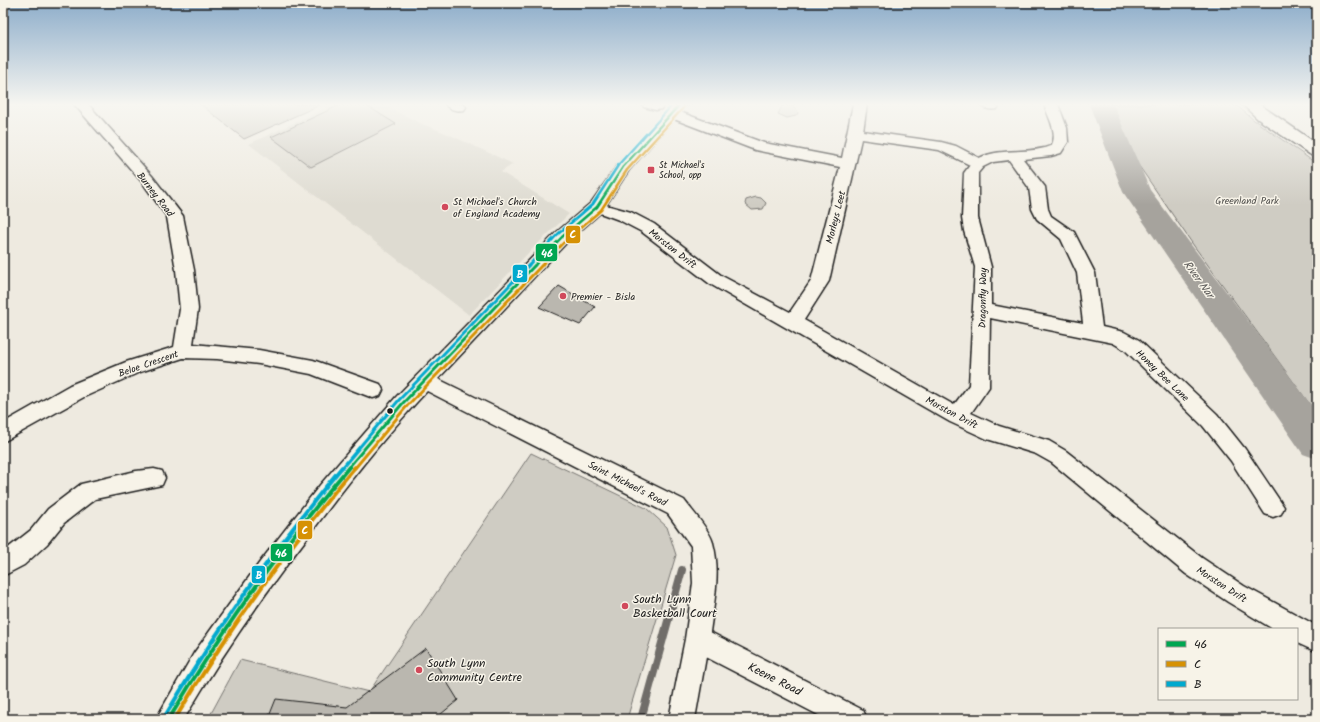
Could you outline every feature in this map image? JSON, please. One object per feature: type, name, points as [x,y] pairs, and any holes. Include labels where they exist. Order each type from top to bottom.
[{"type":"main road","points":[[1296,138],[1317,152]]},
{"type":"street","name":"Burney Road","points":[[111,138],[147,179],[175,216],[185,270],[189,309],[183,351]]},
{"type":"street","points":[[169,719],[204,662],[268,570],[328,492],[403,403],[562,237],[597,207],[623,167],[650,138]]},
{"type":"street","points":[[739,138],[760,147],[848,164]]},
{"type":"street","name":"Morleys Leet","points":[[792,322],[810,298],[820,281],[854,138]]},
{"type":"street","points":[[882,138],[951,148],[978,163],[999,156],[1047,153],[1057,148],[1060,144],[1061,138]]},
{"type":"street","points":[[1013,156],[1037,187],[1040,209],[1045,219],[1068,236],[1086,273],[1093,332]]},
{"type":"street","name":"Dragonfly Way","points":[[957,416],[979,387],[983,267],[970,218],[971,173],[973,167],[978,163]]},
{"type":"street","name":"Morston Drift","points":[[597,207],[625,216],[648,228],[716,280],[957,416],[994,433],[1042,448],[1058,457],[1194,566],[1236,594],[1295,628]]},
{"type":"street","name":"Honey Bee Lane","points":[[982,310],[1117,337],[1132,345],[1210,420],[1238,455],[1273,508]]},
{"type":"street","name":"Beloe Crescent","points":[[3,433],[77,390],[133,366],[183,351],[217,352],[259,357],[313,367],[373,390]]},
{"type":"street","name":"Saint Michael's Road","points":[[425,381],[676,507],[702,543],[705,583],[682,719]]},
{"type":"street","points":[[3,565],[16,558],[39,537],[56,516],[89,491],[136,480],[154,478]]},
{"type":"street","name":"Morston Drift","points":[[1298,630],[1317,640]]},
{"type":"street","name":"Keene Road","points":[[696,639],[854,719]]},
{"type":"shaded area","name":"St Michael's Church of England Academy","points":[[262,138],[456,138],[513,164],[501,172],[569,214],[530,251],[469,315],[249,144]]},
{"type":"green space","points":[[272,138],[369,138],[311,167]]},
{"type":"green space","name":"Greenland Park","points":[[1126,138],[1279,138],[1317,164],[1317,414],[1194,246],[1137,163]]},
{"type":"green space","points":[[756,197],[761,198],[766,203],[763,209],[752,210],[745,204],[746,200]]},
{"type":"green space","points":[[531,453],[646,508],[667,527],[676,555],[627,719],[208,719],[240,660],[369,692]]},
{"type":"building","name":"Premier - Bisla","points":[[559,286],[595,307],[580,325],[539,307]]},
{"type":"building","name":"South Lynn Community Centre","points":[[426,648],[458,700],[435,719],[268,719],[276,699],[347,707]]},
{"type":"waterway","name":"River Nar","points":[[1115,138],[1137,192],[1317,443]]},
{"type":"waterway","points":[[641,719],[682,570]]},
{"type":"transit line","name":"B","points":[[165,716],[199,659],[264,567],[324,489],[399,400],[558,234],[593,204],[619,164],[643,138]]},
{"type":"transit line","name":"46","points":[[169,719],[203,662],[268,570],[328,492],[403,403],[562,237],[597,207],[623,167],[650,138]]},
{"type":"transit line","name":"C","points":[[175,719],[207,665],[272,573],[332,495],[407,406],[565,241],[601,210],[627,170],[656,138]]},
{"type":"place","name":"St Michael's School, opp","points":[[651,170]]},
{"type":"place","name":"St Michael's Church of England Academy","points":[[445,207]]},
{"type":"place","name":"Premier - Bisla","points":[[563,296]]},
{"type":"place","name":"South Lynn Basketball Court","points":[[625,606]]},
{"type":"place","name":"South Lynn Community Centre","points":[[419,670]]}]
